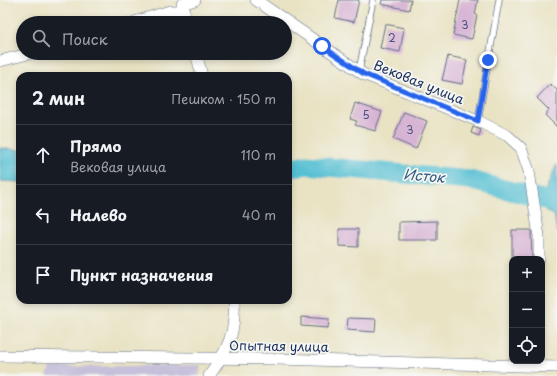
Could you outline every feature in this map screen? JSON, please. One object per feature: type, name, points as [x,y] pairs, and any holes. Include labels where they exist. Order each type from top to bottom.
[{"type":"street","points":[[154,16],[170,11],[195,0]]},
{"type":"street","name":"Вековая улица","points":[[256,0],[279,16]]},
{"type":"street","points":[[182,5],[185,16]]},
{"type":"street","name":"Вековая улица","points":[[292,25],[364,74],[478,121],[508,136],[521,148],[529,172],[534,197],[539,236],[539,256]]},
{"type":"street","points":[[0,62],[16,58]]},
{"type":"street","points":[[198,60],[201,72]]},
{"type":"street","points":[[209,376],[222,359],[231,338],[234,304]]},
{"type":"street","name":"Опытная улица","points":[[0,356],[509,363]]},
{"type":"street","name":"Опытная улица","points":[[540,364],[557,367]]},
{"type":"lane","points":[[359,71],[372,0]]},
{"type":"lane","points":[[478,121],[499,0]]},
{"type":"shaded area","points":[[201,365],[199,376],[47,376],[50,367]]},
{"type":"water","points":[[0,148],[16,150],[16,182],[0,181]]},
{"type":"water","points":[[557,164],[557,231],[554,215],[546,211],[541,200]]},
{"type":"building","points":[[339,0],[359,0],[354,22],[335,18]]},
{"type":"building","points":[[382,0],[411,0],[409,10],[381,4]]},
{"type":"building","points":[[460,0],[478,0],[475,14],[477,15],[472,39],[453,35]]},
{"type":"building","points":[[385,24],[404,28],[400,52],[380,48]]},
{"type":"building","points":[[448,56],[467,60],[462,84],[442,80]]},
{"type":"building","points":[[550,84],[557,90],[557,127],[545,115],[549,110],[537,98]]},
{"type":"building","points":[[355,103],[382,112],[375,131],[355,125],[357,121],[350,119]]},
{"type":"building","points":[[404,112],[427,121],[416,149],[393,139]]},
{"type":"building","points":[[473,127],[481,130],[479,136],[471,133]]},
{"type":"building","points":[[437,221],[437,240],[399,240],[399,222]]},
{"type":"building","points":[[339,229],[358,229],[358,247],[339,246]]},
{"type":"building","points":[[512,230],[531,230],[532,256],[512,256]]},
{"type":"building","points":[[301,317],[329,319],[328,328],[301,326]]},
{"type":"building","points":[[348,318],[376,319],[375,332],[347,330]]},
{"type":"waterway","name":"Исток","points":[[292,168],[306,165],[470,180],[557,203]]},
{"type":"route","points":[[322,46],[364,74],[478,121],[488,60]]}]
